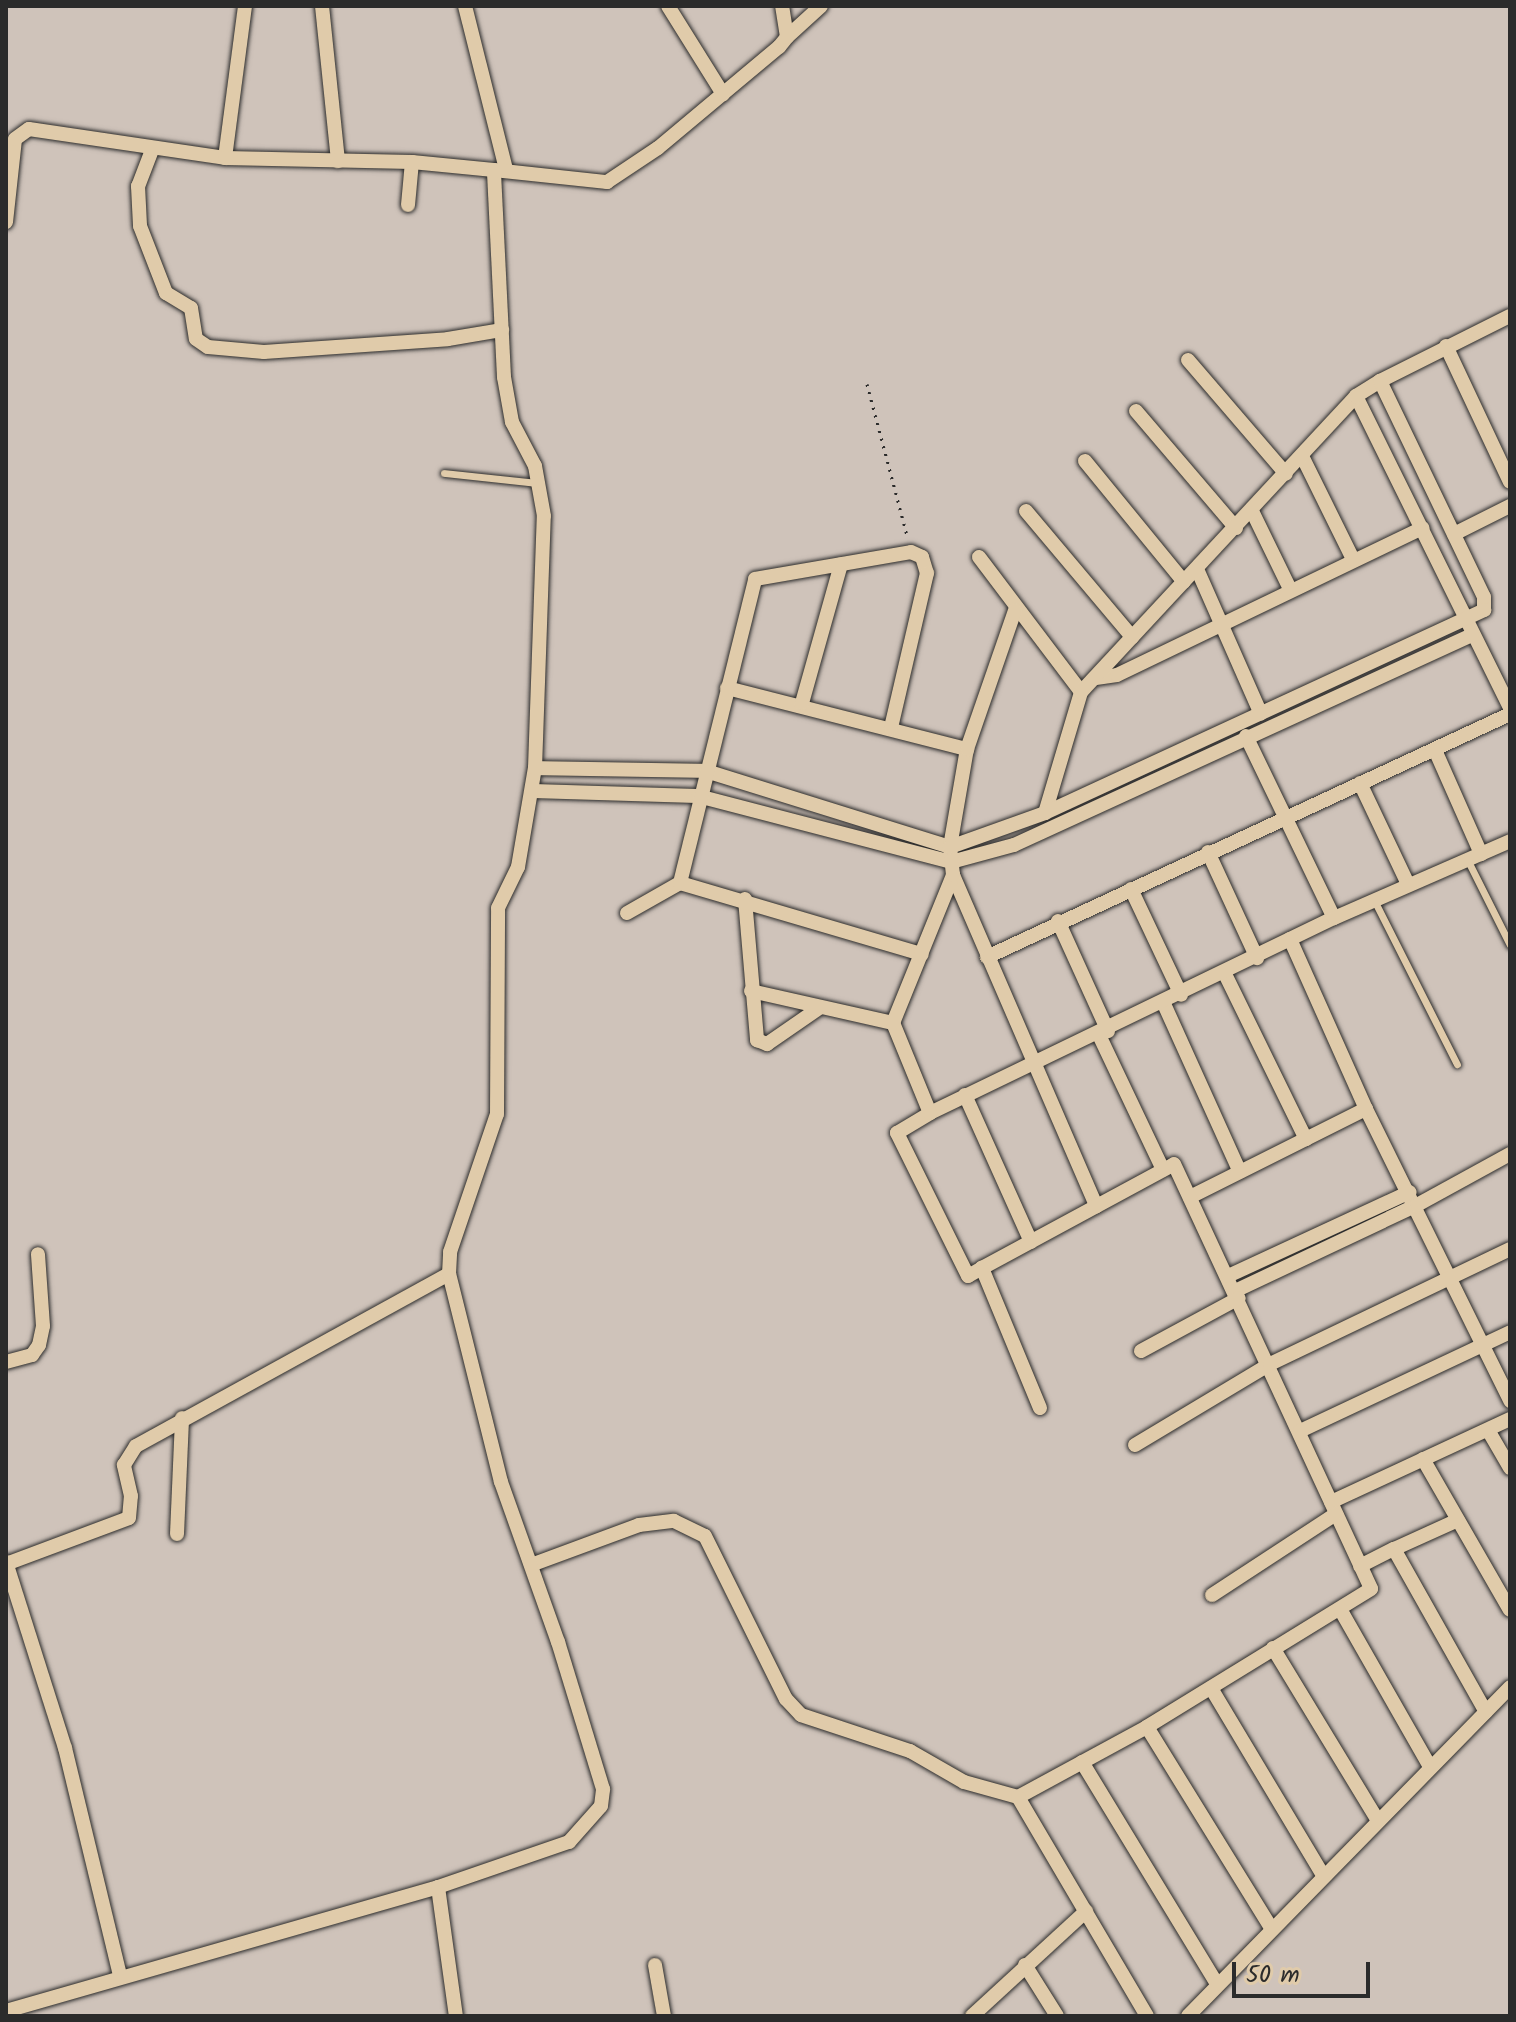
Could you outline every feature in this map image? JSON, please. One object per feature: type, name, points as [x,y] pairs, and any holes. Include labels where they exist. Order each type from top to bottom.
[{"type":"street","points":[[225,158],[245,6]]},
{"type":"street","points":[[322,6],[338,161]]},
{"type":"street","points":[[6,2011],[120,1975],[438,1887],[569,1842],[601,1806],[603,1789],[501,1482],[449,1274],[450,1252],[497,1114],[498,908],[518,867],[535,768],[544,516],[540,483],[512,422],[502,330],[500,169],[465,6]]},
{"type":"street","points":[[668,6],[723,94]]},
{"type":"street","points":[[782,6],[787,37]]},
{"type":"street","points":[[6,222],[15,139],[23,130],[225,158],[412,162],[500,169],[593,184],[607,182],[658,148],[821,6]]},
{"type":"street","points":[[152,150],[138,186],[140,226],[166,293],[191,308],[196,339],[208,347],[264,352],[448,339],[502,330]]},
{"type":"street","points":[[408,205],[412,162]]},
{"type":"street","points":[[1045,813],[1081,692],[1303,458],[1356,396],[1446,346],[1510,316]]},
{"type":"street","points":[[1446,346],[1510,482]]},
{"type":"street","points":[[1188,360],[1286,474]]},
{"type":"street","points":[[535,768],[706,771],[951,861],[1045,813],[1464,618],[1486,604],[1380,381]]},
{"type":"street","points":[[1356,396],[1510,707]]},
{"type":"street","points":[[1136,411],[1236,528]]},
{"type":"street","points":[[1303,458],[1353,559]]},
{"type":"street","points":[[1085,461],[1184,582]]},
{"type":"street","points":[[1454,534],[1510,506]]},
{"type":"street","points":[[1026,511],[1132,637]]},
{"type":"street","points":[[1252,511],[1290,589]]},
{"type":"street","points":[[1096,678],[1117,675],[1422,528]]},
{"type":"street","points":[[680,883],[698,796],[755,579],[911,552],[922,557],[927,573],[891,728]]},
{"type":"street","points":[[979,557],[1015,610],[1081,692]]},
{"type":"street","points":[[802,703],[841,564]]},
{"type":"street","points":[[1197,569],[1225,624],[1261,714]]},
{"type":"street","points":[[930,1113],[893,1023],[922,954],[951,861],[967,749],[1015,610]]},
{"type":"street","points":[[532,791],[698,796],[951,861],[1014,845],[1472,635]]},
{"type":"street","points":[[727,688],[802,703],[967,749]]},
{"type":"street","points":[[987,957],[1285,815],[1510,714]]},
{"type":"street","points":[[1246,736],[1334,918]]},
{"type":"street","points":[[1435,750],[1474,857]]},
{"type":"street","points":[[1360,783],[1408,884]]},
{"type":"street","points":[[1018,1797],[1147,1727],[1371,1589],[1270,1364],[1174,1164],[968,1276],[897,1133],[965,1095],[1034,1067],[1334,918],[1510,841]]},
{"type":"street","points":[[1208,852],[1257,958]]},
{"type":"street","points":[[951,861],[987,957],[1096,1206]]},
{"type":"street","points":[[627,913],[680,883],[745,899],[922,954]]},
{"type":"street","points":[[1131,889],[1181,995]]},
{"type":"street","points":[[745,899],[751,991],[761,1045],[819,1008]]},
{"type":"street","points":[[1058,921],[1163,1170]]},
{"type":"street","points":[[1290,939],[1366,1109],[1414,1198],[1510,1401]]},
{"type":"street","points":[[1225,974],[1306,1139]]},
{"type":"street","points":[[751,991],[893,1023]]},
{"type":"street","points":[[1164,1004],[1240,1172]]},
{"type":"street","points":[[965,1095],[1031,1242]]},
{"type":"street","points":[[1190,1197],[1366,1109]]},
{"type":"street","points":[[1228,1276],[1510,1154]]},
{"type":"street","points":[[1141,1351],[1237,1294],[1414,1198]]},
{"type":"street","points":[[1135,1445],[1270,1364],[1510,1249]]},
{"type":"street","points":[[6,1362],[32,1355],[39,1345],[43,1326],[38,1254]]},
{"type":"street","points":[[982,1268],[1040,1408]]},
{"type":"street","points":[[120,1975],[65,1748],[6,1563],[129,1518],[127,1455],[182,1418],[449,1274]]},
{"type":"street","points":[[1300,1431],[1510,1332]]},
{"type":"street","points":[[177,1534],[182,1418]]},
{"type":"street","points":[[1212,1595],[1333,1508],[1423,1459],[1510,1419]]},
{"type":"street","points":[[1488,1430],[1510,1468]]},
{"type":"street","points":[[1423,1459],[1510,1610]]},
{"type":"street","points":[[1360,1566],[1458,1520]]},
{"type":"street","points":[[531,1565],[639,1525],[674,1521],[705,1536],[786,1699],[801,1715],[910,1751],[964,1782],[1018,1797],[1147,2016]]},
{"type":"street","points":[[1394,1549],[1486,1712]]},
{"type":"street","points":[[1340,1609],[1430,1767]]},
{"type":"street","points":[[1273,1648],[1378,1821]]},
{"type":"street","points":[[1188,2016],[1216,1982],[1510,1687]]},
{"type":"street","points":[[1211,1688],[1323,1875]]},
{"type":"street","points":[[1147,1727],[1271,1928]]},
{"type":"street","points":[[1082,1762],[1216,1982]]},
{"type":"street","points":[[438,1887],[456,2016]]},
{"type":"street","points":[[972,2016],[1086,1911]]},
{"type":"street","points":[[655,1965],[664,2016]]},
{"type":"street","points":[[1025,1965],[1057,2016]]},
{"type":"lane","points":[[444,473],[540,483]]},
{"type":"lane","points":[[1474,857],[1510,945]]},
{"type":"lane","points":[[1374,900],[1457,1064]]},
{"type":"path","points":[[867,384],[911,552]]}]
